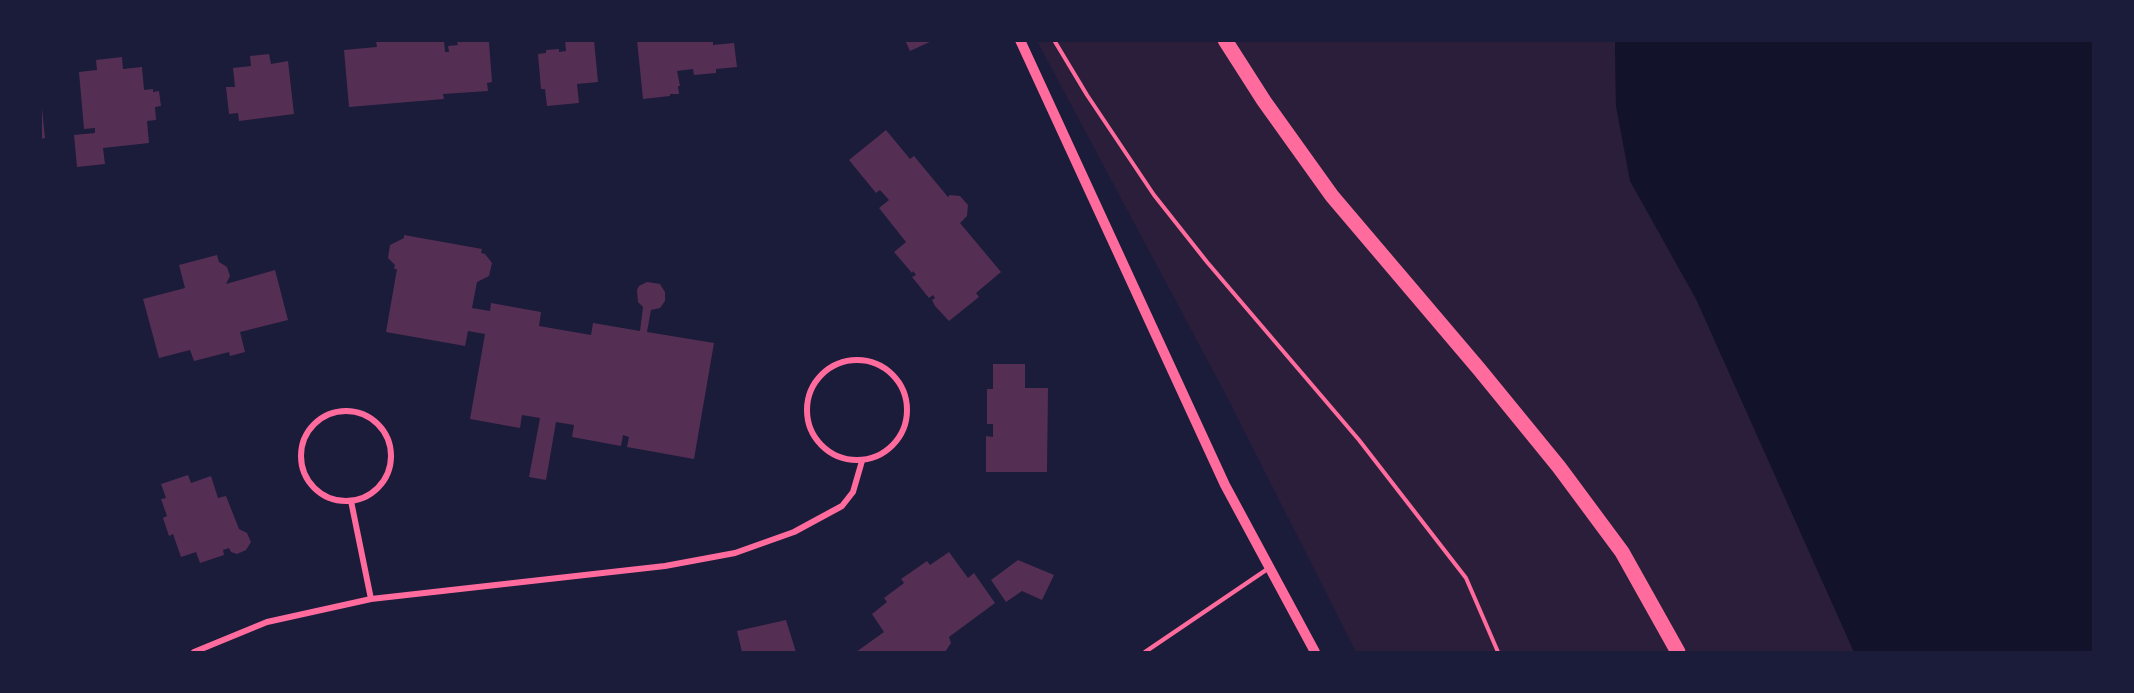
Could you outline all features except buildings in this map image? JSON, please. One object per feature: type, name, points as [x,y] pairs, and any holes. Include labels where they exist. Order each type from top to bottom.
[{"type":"main road","points":[[1225,40],[1264,101],[1332,196],[1479,369],[1594,514],[1622,552],[1678,652]]},
{"type":"street","points":[[1020,40],[1225,485],[1315,652]]},
{"type":"street","points":[[849,360],[866,360],[880,365],[894,375],[903,388],[907,404],[907,420],[901,435],[891,447],[878,456],[862,461],[844,459],[828,452],[816,440],[808,425],[806,408],[810,390],[819,376],[833,365],[849,360]]},
{"type":"street","points":[[342,410],[357,412],[372,418],[383,429],[390,443],[391,458],[388,474],[373,492],[351,501],[337,501],[312,487],[304,475],[300,461],[303,440],[315,422],[327,414],[342,410]]},
{"type":"street","points":[[194,652],[267,622],[371,599],[665,566],[735,553],[794,532],[842,506],[853,492],[862,461]]},
{"type":"street","points":[[351,501],[371,599]]},
{"type":"lane","points":[[1145,652],[1269,568]]},
{"type":"path","points":[[1054,40],[1087,95],[1154,195],[1207,262],[1359,440],[1466,578],[1498,652]]},
{"type":"shaded area","points":[[1037,41],[1615,41],[1616,106],[1697,301],[1854,652],[1356,652],[1226,395]]},
{"type":"shaded area","points":[[1615,41],[2093,41],[2093,652],[1854,652],[1697,301],[1630,181],[1616,106]]}]
